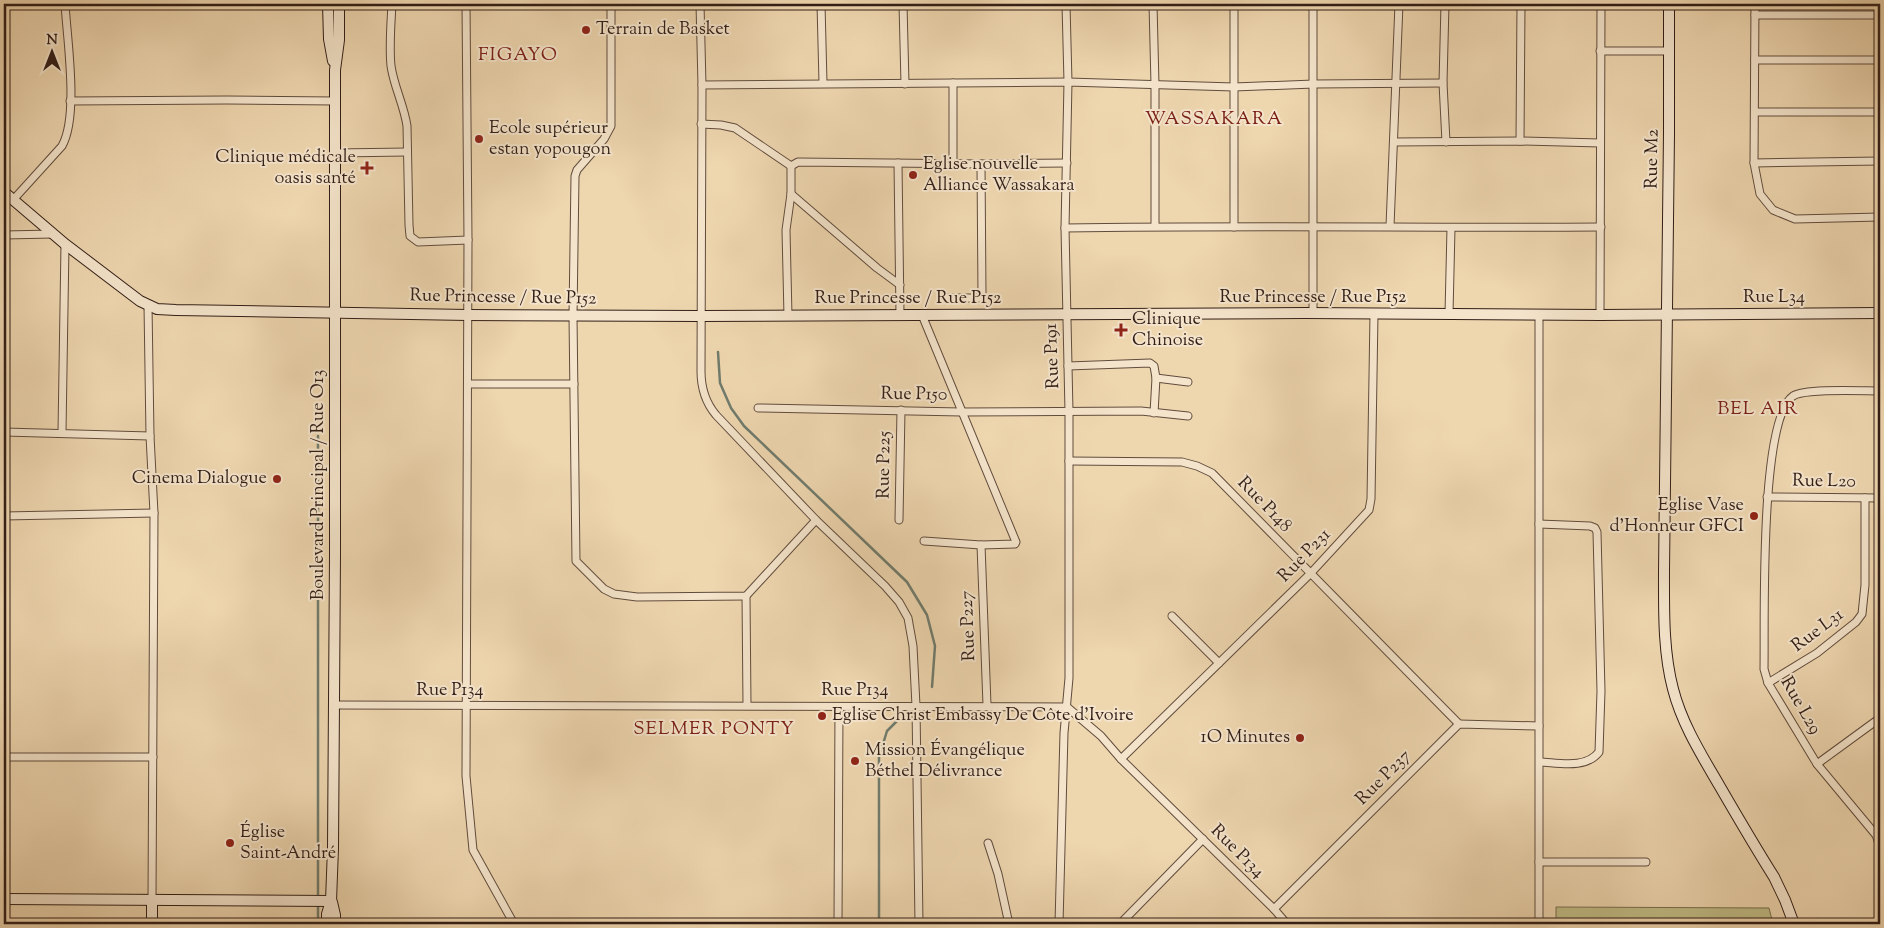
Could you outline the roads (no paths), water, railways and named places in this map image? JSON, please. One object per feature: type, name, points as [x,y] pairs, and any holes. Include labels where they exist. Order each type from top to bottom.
[{"type":"street","points":[[13,200],[65,142],[70,116],[70,101],[65,4]]},
{"type":"street","name":"Boulevard Principal / Rue O13","points":[[327,924],[327,914],[331,901],[334,705],[336,312],[336,101],[335,70],[329,39],[328,4]]},
{"type":"street","name":"Boulevard Principal / Rue O13","points":[[335,70],[339,40],[339,4]]},
{"type":"street","points":[[392,4],[391,64],[393,77],[405,110],[408,152],[408,225],[410,236],[418,242],[468,240]]},
{"type":"street","points":[[466,4],[468,240],[466,776],[471,844],[514,924]]},
{"type":"street","points":[[611,4],[611,126],[604,139],[577,170],[575,176],[573,316],[576,562],[604,589],[614,594],[637,597],[746,596]]},
{"type":"street","points":[[700,4],[702,85],[700,316],[701,383],[704,396],[710,407],[816,520],[899,602],[908,618],[913,646],[916,706],[918,924]]},
{"type":"street","points":[[821,4],[823,83]]},
{"type":"street","points":[[903,4],[905,84]]},
{"type":"street","name":"Rue P191","points":[[1059,924],[1064,733],[1069,678],[1070,412],[1065,228],[1068,82],[1066,4]]},
{"type":"street","points":[[1153,4],[1155,226]]},
{"type":"street","points":[[1234,4],[1234,227]]},
{"type":"street","points":[[1313,4],[1313,313]]},
{"type":"street","points":[[1390,226],[1399,4]]},
{"type":"street","points":[[1445,4],[1443,83],[1446,142]]},
{"type":"street","points":[[1520,4],[1520,141]]},
{"type":"street","points":[[1600,315],[1601,4]]},
{"type":"street","name":"Rue M2","points":[[1669,4],[1668,314],[1664,605],[1672,688],[1691,738],[1774,877],[1794,924]]},
{"type":"street","points":[[1755,4],[1756,112],[1754,163],[1760,194],[1773,210],[1795,219],[1880,217]]},
{"type":"street","points":[[1755,15],[1880,15]]},
{"type":"street","points":[[1600,51],[1669,52]]},
{"type":"street","points":[[1756,60],[1880,60]]},
{"type":"street","points":[[702,85],[1068,82],[1234,87],[1443,83]]},
{"type":"street","points":[[953,83],[953,164]]},
{"type":"street","points":[[70,101],[336,101]]},
{"type":"street","points":[[1756,112],[1880,112]]},
{"type":"street","points":[[701,124],[735,128],[791,166]]},
{"type":"street","points":[[1394,142],[1520,141],[1600,143]]},
{"type":"street","points":[[336,153],[408,152]]},
{"type":"street","points":[[1754,163],[1880,161]]},
{"type":"street","points":[[791,166],[798,162],[1067,163]]},
{"type":"street","points":[[898,163],[900,315]]},
{"type":"street","points":[[948,298],[979,298],[982,295],[981,164]]},
{"type":"street","points":[[788,316],[786,230],[791,194],[791,166]]},
{"type":"street","points":[[4,192],[65,244],[148,305],[150,436],[154,513],[152,924]]},
{"type":"street","points":[[791,194],[877,268],[900,285]]},
{"type":"street","points":[[1065,228],[1155,226],[1314,228],[1390,226],[1451,228],[1601,227]]},
{"type":"street","points":[[1449,314],[1451,228]]},
{"type":"street","points":[[4,235],[53,234]]},
{"type":"street","points":[[62,432],[65,244]]},
{"type":"street","name":"Rue Princesse / Rue P152","points":[[148,305],[157,309],[176,310],[573,316],[1313,313],[1668,314]]},
{"type":"street","name":"Rue L34","points":[[1668,314],[1880,313]]},
{"type":"street","name":"Rue P231","points":[[1121,759],[1310,574],[1369,510],[1374,314]]},
{"type":"street","points":[[922,315],[1016,542],[1015,544],[981,545],[924,541]]},
{"type":"street","points":[[1539,315],[1540,924]]},
{"type":"street","points":[[1068,366],[1150,364],[1154,366],[1156,378],[1154,413]]},
{"type":"street","points":[[1156,378],[1188,382]]},
{"type":"street","points":[[468,384],[574,384]]},
{"type":"street","name":"Rue L29","points":[[1880,391],[1809,392],[1796,394],[1787,401],[1775,438],[1767,497],[1764,669],[1768,683],[1817,764],[1878,834],[1880,846]]},
{"type":"street","name":"Rue P150","points":[[758,408],[1154,413],[1188,416]]},
{"type":"street","name":"Rue P225","points":[[899,520],[901,410]]},
{"type":"street","points":[[4,432],[62,432],[150,436]]},
{"type":"street","name":"Rue P148","points":[[1070,461],[1182,462],[1212,473],[1459,724]]},
{"type":"street","name":"Rue L20","points":[[1767,497],[1880,498]]},
{"type":"street","name":"Rue L31","points":[[1768,683],[1817,653],[1856,622],[1862,614],[1865,585],[1865,498]]},
{"type":"street","points":[[4,516],[154,513]]},
{"type":"street","points":[[747,705],[746,596],[816,520]]},
{"type":"street","points":[[1540,524],[1590,526],[1595,528],[1597,532],[1601,691],[1599,752],[1593,760],[1582,763],[1540,762]]},
{"type":"street","name":"Rue P227","points":[[981,545],[988,705]]},
{"type":"street","points":[[1172,616],[1219,663]]},
{"type":"street","name":"Rue P134","points":[[334,705],[747,705],[839,707],[988,705],[1067,707],[1100,736],[1287,924]]},
{"type":"street","points":[[838,924],[839,707]]},
{"type":"street","points":[[1817,764],[1880,718]]},
{"type":"street","points":[[1459,724],[1539,726]]},
{"type":"street","name":"Rue P237","points":[[1274,909],[1459,724]]},
{"type":"street","points":[[4,757],[153,757]]},
{"type":"street","points":[[1120,924],[1203,840]]},
{"type":"street","points":[[988,843],[998,874],[1009,924]]},
{"type":"street","points":[[1540,862],[1646,862]]},
{"type":"street","points":[[4,899],[331,901]]},
{"type":"street","name":"Boulevard Principal / Rue O13","points":[[331,901],[335,914],[335,924]]},
{"type":"waterway","points":[[718,352],[720,383],[731,408],[744,426],[907,582],[927,615],[935,646],[932,687]]},
{"type":"waterway","points":[[318,436],[318,899]]},
{"type":"waterway","points":[[879,924],[879,757],[887,731],[897,721]]},
{"type":"waterway","points":[[318,905],[318,924]]},
{"type":"place","name":"Terrain de Basket","points":[[586,30]]},
{"type":"place","name":"Ecole supérieur estan yopougon","points":[[479,139]]},
{"type":"place","name":"Clinique médicale oasis santé","points":[[367,168]]},
{"type":"place","name":"Eglise nouvelle Alliance Wassakara","points":[[913,175]]},
{"type":"place","name":"Clinique Chinoise","points":[[1121,330]]},
{"type":"place","name":"Cinema Dialogue","points":[[277,479]]},
{"type":"place","name":"Eglise Vase d'Honneur GFCI","points":[[1754,516]]},
{"type":"place","name":"Eglise Christ Embassy De Côte d'Ivoire","points":[[822,716]]},
{"type":"place","name":"1O Minutes","points":[[1300,738]]},
{"type":"place","name":"Mission Évangélique Béthel Délivrance","points":[[855,761]]},
{"type":"place","name":"Église Saint-André","points":[[230,843]]},
{"type":"district","name":"FIGAYO","points":[[518,55]]},
{"type":"district","name":"WASSAKARA","points":[[1214,119]]},
{"type":"district","name":"BEL AIR","points":[[1758,409]]},
{"type":"district","name":"SELMER PONTY","points":[[714,729]]}]
